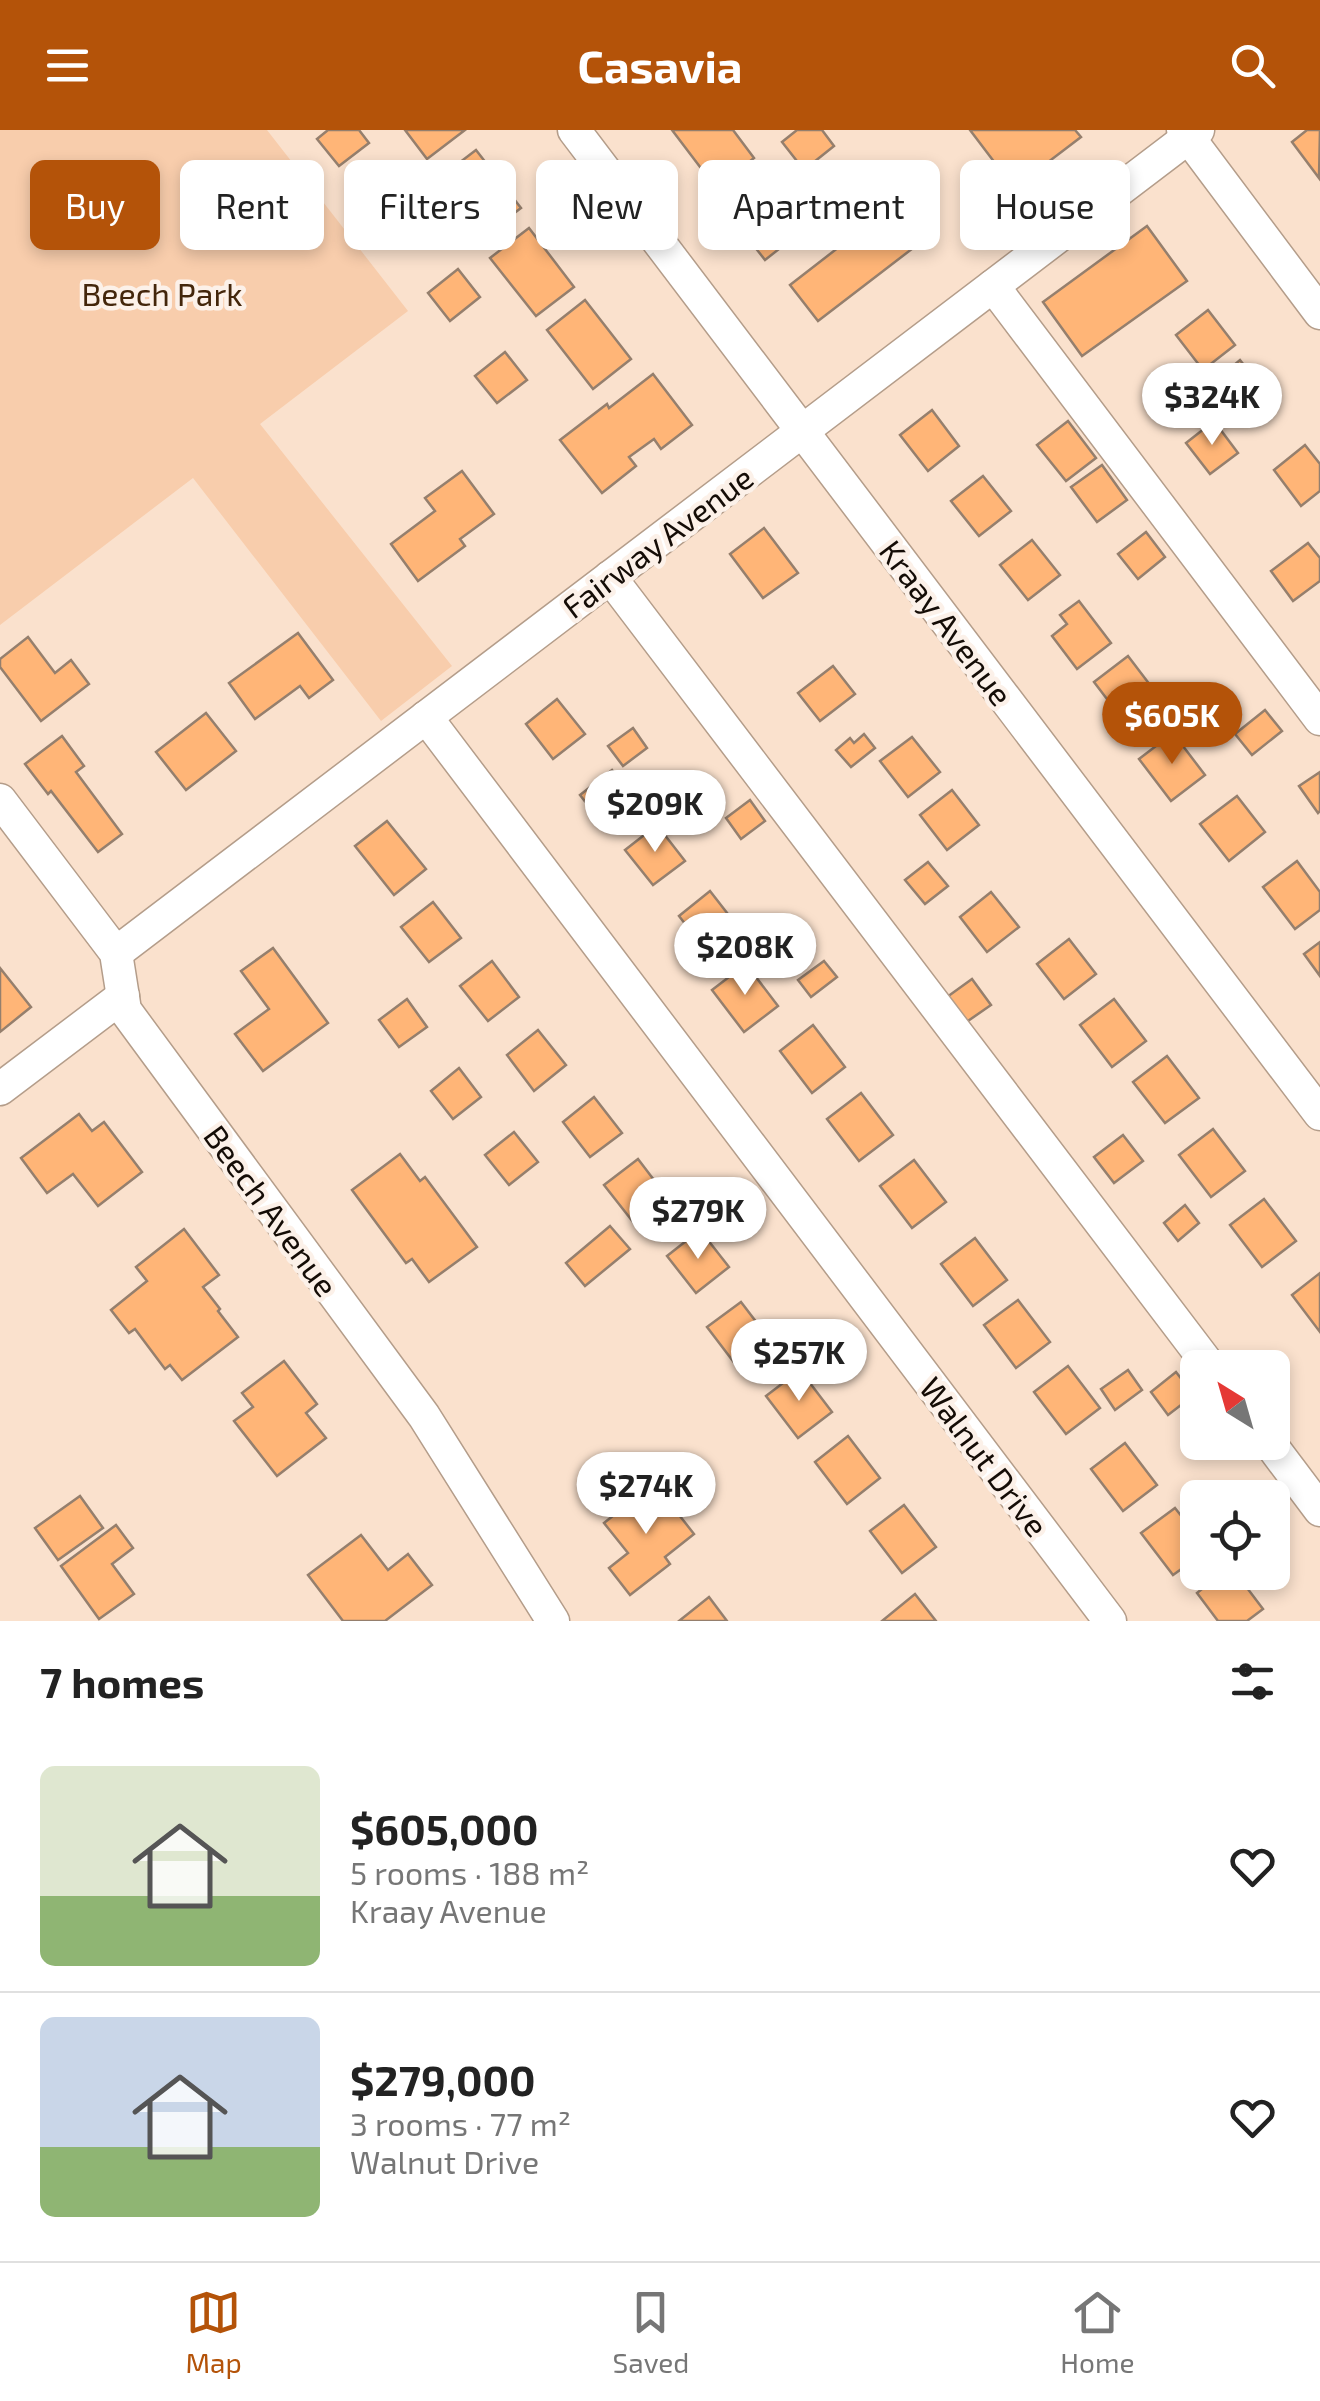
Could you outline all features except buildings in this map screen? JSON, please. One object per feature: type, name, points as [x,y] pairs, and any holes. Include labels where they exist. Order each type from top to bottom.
[{"type":"street","name":"Kraay Avenue","points":[[574,130],[1320,1114]]},
{"type":"street","name":"Fairway Avenue","points":[[116,953],[1190,132]]},
{"type":"street","points":[[1190,132],[1320,313]]},
{"type":"street","points":[[993,286],[1320,720]]},
{"type":"street","points":[[610,577],[1198,1350]]},
{"type":"street","name":"Walnut Drive","points":[[426,717],[1110,1621]]},
{"type":"street","name":"Beech Avenue","points":[[0,800],[116,953],[124,1010],[424,1416],[554,1621]]},
{"type":"street","points":[[0,1089],[123,996]]},
{"type":"street","points":[[1282,1460],[1320,1510]]},
{"type":"green space","name":"Beech Park","points":[[0,130],[267,130],[290,160],[180,160],[180,250],[324,250],[324,203],[344,229],[344,250],[360,250],[408,311],[260,424],[452,666],[381,721],[193,478],[0,625]]}]
